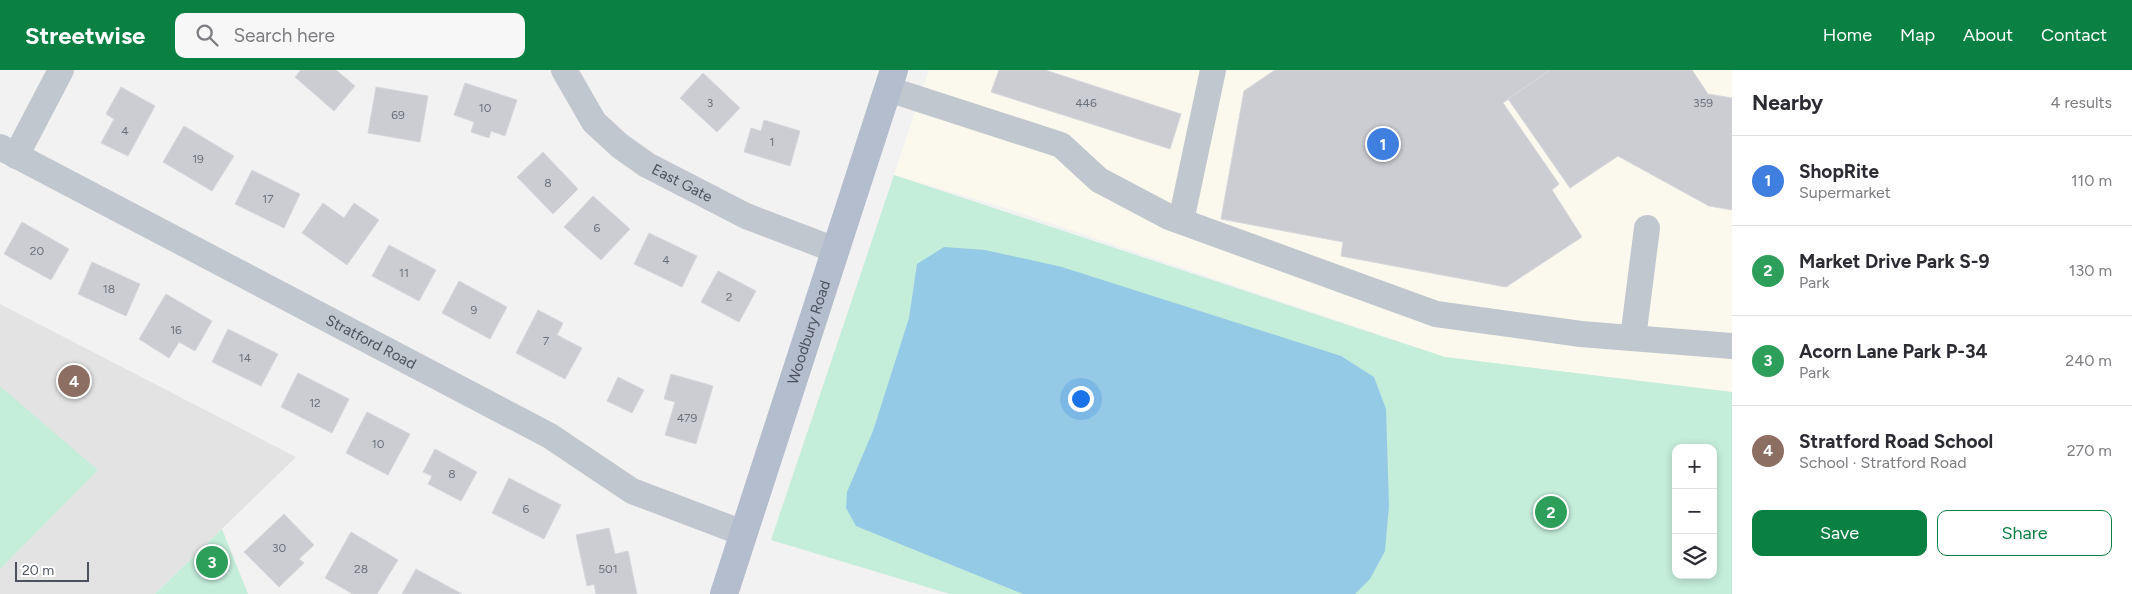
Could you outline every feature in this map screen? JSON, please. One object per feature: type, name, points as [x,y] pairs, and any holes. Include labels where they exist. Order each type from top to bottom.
[{"type":"main road","name":"Woodbury Road","points":[[724,594],[891,79]]},
{"type":"street","points":[[8,152],[61,70]]},
{"type":"street","name":"East Gate","points":[[564,70],[594,122],[620,146],[647,165],[746,216],[835,250]]},
{"type":"street","points":[[1180,221],[1213,70]]},
{"type":"street","points":[[891,79],[1061,146],[1099,180],[1169,217],[1436,314],[1582,334],[1732,346]]},
{"type":"street","name":"Stratford Road","points":[[8,152],[550,436],[632,490],[743,534]]},
{"type":"street","points":[[1633,338],[1646,228]]},
{"type":"shaded area","points":[[929,70],[1732,70],[1732,392],[1445,357],[1009,209],[894,175]]},
{"type":"shaded area","points":[[0,304],[296,457],[155,594],[0,594]]},
{"type":"green space","points":[[894,175],[1445,357],[1732,392],[1732,594],[950,594],[771,540]]},
{"type":"green space","points":[[0,386],[98,470],[0,569]]},
{"type":"green space","points":[[222,529],[248,594],[155,594]]},
{"type":"water","points":[[944,247],[985,250],[1062,267],[1341,356],[1374,377],[1386,409],[1389,506],[1385,551],[1370,579],[1355,594],[1023,594],[856,526],[846,508],[847,492],[873,431],[909,318],[917,264]]},
{"type":"building","points":[[301,70],[336,70],[355,86],[334,111],[295,77]]},
{"type":"building","points":[[999,70],[1045,70],[1181,114],[1170,149],[991,92]]},
{"type":"building","points":[[1275,70],[1550,70],[1503,103],[1559,184],[1552,190],[1582,237],[1506,287],[1341,256],[1343,242],[1221,219],[1244,91]]},
{"type":"building","points":[[1550,70],[1692,70],[1708,94],[1732,98],[1732,210],[1709,206],[1618,156],[1570,188],[1508,99]]},
{"type":"building","points":[[703,73],[740,108],[717,132],[680,98]]},
{"type":"building","points":[[465,83],[517,100],[505,136],[491,131],[489,138],[471,132],[474,122],[454,115]]},
{"type":"building","points":[[121,87],[155,106],[128,156],[101,143],[114,119],[106,114]]},
{"type":"building","points":[[376,87],[428,96],[420,142],[368,133]]},
{"type":"building","points":[[764,120],[800,131],[790,166],[744,152],[751,128],[761,131]]},
{"type":"building","points":[[184,126],[234,156],[212,191],[163,162]]},
{"type":"building","points":[[543,152],[578,189],[553,214],[517,177]]},
{"type":"building","points":[[252,170],[300,194],[284,228],[235,204]]},
{"type":"building","points":[[593,196],[630,229],[601,260],[564,227]]},
{"type":"building","points":[[323,203],[344,218],[354,203],[379,220],[347,265],[302,233]]},
{"type":"building","points":[[22,222],[69,249],[51,280],[4,254]]},
{"type":"building","points":[[649,233],[697,256],[682,287],[634,264]]},
{"type":"building","points":[[389,245],[436,270],[419,301],[372,276]]},
{"type":"building","points":[[92,262],[140,284],[126,316],[78,294]]},
{"type":"building","points":[[718,271],[756,291],[739,322],[701,302]]},
{"type":"building","points":[[459,281],[507,307],[490,339],[442,313]]},
{"type":"building","points":[[166,294],[212,321],[195,351],[179,342],[169,358],[139,339]]},
{"type":"building","points":[[538,310],[563,323],[557,335],[582,348],[565,379],[516,353]]},
{"type":"building","points":[[228,329],[278,354],[261,386],[212,362]]},
{"type":"building","points":[[298,373],[349,399],[332,433],[281,407]]},
{"type":"building","points":[[671,374],[713,386],[696,444],[665,435],[675,402],[664,399]]},
{"type":"building","points":[[618,377],[644,390],[632,413],[607,401]]},
{"type":"building","points":[[367,412],[410,434],[388,475],[346,453]]},
{"type":"building","points":[[435,449],[477,472],[461,501],[428,484],[432,476],[423,472]]},
{"type":"building","points":[[509,478],[561,505],[544,539],[492,513]]},
{"type":"building","points":[[284,514],[314,545],[299,559],[304,563],[279,587],[244,552]]},
{"type":"building","points":[[609,528],[615,554],[628,551],[637,594],[596,594],[594,584],[587,586],[576,535]]},
{"type":"building","points":[[351,532],[398,560],[377,594],[353,594],[325,578]]},
{"type":"building","points":[[416,569],[462,594],[402,594]]},
{"type":"place","name":"ShopRite","points":[[1383,144]]},
{"type":"place","name":"Stratford Road School","points":[[74,381]]},
{"type":"place","name":"Market Drive Park S-9","points":[[1551,512]]},
{"type":"place","name":"Acorn Lane Park P-34","points":[[212,562]]}]
